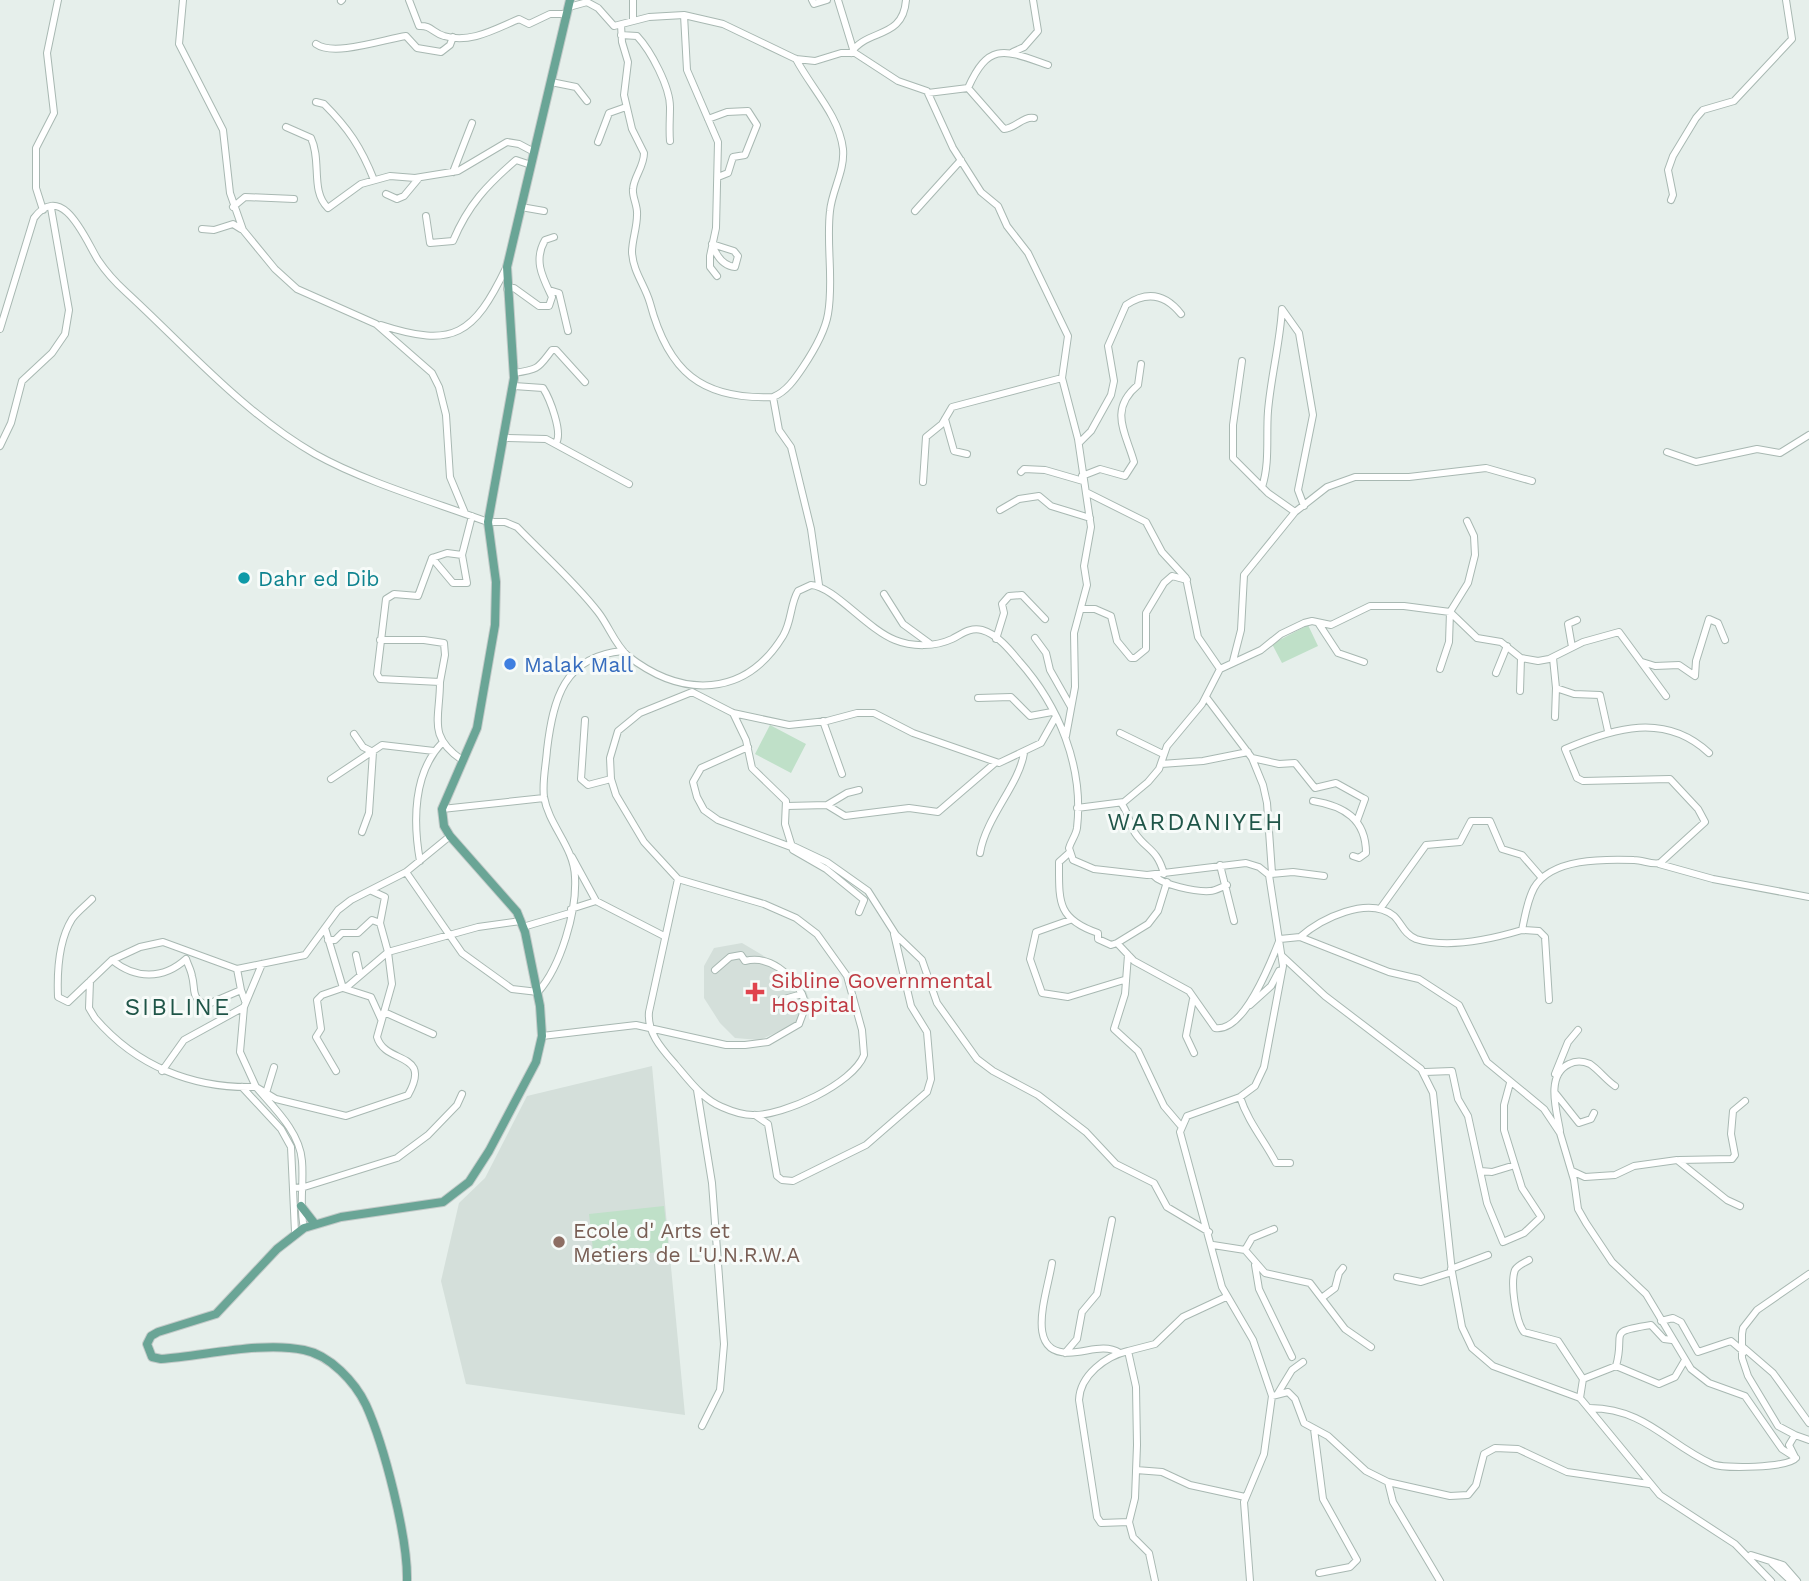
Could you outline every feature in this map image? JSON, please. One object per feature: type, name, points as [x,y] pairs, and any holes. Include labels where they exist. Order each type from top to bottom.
[{"type":"main road","points":[[407,1581],[400,1522],[372,1424],[358,1392],[334,1366],[313,1352],[280,1347],[161,1359],[149,1354],[147,1344],[151,1336],[216,1314],[300,1230],[364,1213],[422,1207],[443,1202],[458,1193],[469,1182],[489,1151],[536,1062],[542,1036],[538,992],[522,924],[509,901],[450,836],[444,826],[442,809],[478,721],[495,625],[497,590],[488,522],[514,386],[507,267],[569,7]]},
{"type":"main road","points":[[301,1206],[315,1224]]},
{"type":"street","points":[[43,211],[36,188],[36,148],[55,106],[47,53],[58,0]]},
{"type":"street","points":[[183,0],[179,44],[223,130],[233,207],[243,230],[275,269],[297,289],[376,324],[415,335],[454,334],[477,319],[507,267]]},
{"type":"street","points":[[410,0],[419,26],[427,25],[442,36],[465,40],[493,32],[520,18],[530,24],[550,14],[587,2],[596,7],[610,24],[621,25],[633,20],[684,15],[723,24],[796,59],[816,61],[852,51],[899,22],[906,0]]},
{"type":"street","points":[[596,7],[604,0]]},
{"type":"street","points":[[633,0],[633,20]]},
{"type":"street","points":[[812,0],[814,4],[827,0]]},
{"type":"street","points":[[838,0],[852,51],[876,64],[898,81],[922,87],[928,93],[947,138],[981,192],[998,206],[1007,226],[1028,253],[1042,286],[1062,320],[1068,341],[1062,378],[1079,443],[1082,478],[1090,518],[1084,566],[1087,585],[1074,633],[1076,676],[1066,736]]},
{"type":"street","points":[[968,88],[986,58],[1011,53],[1037,34],[1039,25],[1033,0]]},
{"type":"street","points":[[1671,200],[1673,195],[1668,170],[1673,156],[1696,118],[1703,110],[1734,100],[1792,39],[1786,0]]},
{"type":"street","points":[[684,15],[687,70],[718,142],[718,177],[710,267],[717,276]]},
{"type":"street","points":[[621,25],[628,62],[623,82],[626,107],[633,133],[644,153],[642,170],[633,187],[637,211],[632,256],[659,333],[680,365],[705,387],[747,397],[773,397],[782,392],[797,376],[826,322],[830,274],[828,228],[843,157],[841,142],[828,108],[813,90],[796,59]]},
{"type":"street","points":[[621,35],[638,37],[650,50],[657,65],[670,107],[670,141]]},
{"type":"street","points":[[316,44],[324,48],[365,47],[406,36],[417,48],[441,52],[450,45],[453,37]]},
{"type":"street","points":[[1011,53],[1048,65]]},
{"type":"street","points":[[551,82],[576,87],[587,101]]},
{"type":"street","points":[[928,93],[968,88]]},
{"type":"street","points":[[968,88],[1004,129]]},
{"type":"street","points":[[316,102],[324,104],[334,118],[350,131],[374,180]]},
{"type":"street","points":[[598,142],[609,113],[626,107]]},
{"type":"street","points":[[708,118],[727,112],[748,111],[757,125],[745,155],[733,158],[728,173],[718,177]]},
{"type":"street","points":[[1000,136],[1004,129],[1014,127],[1025,118],[1034,118]]},
{"type":"street","points":[[453,172],[472,123]]},
{"type":"street","points":[[286,127],[311,138],[319,174],[318,194],[328,208],[356,186],[395,176],[419,178],[453,172],[473,164],[507,142],[519,144],[534,152]]},
{"type":"street","points":[[915,211],[961,159]]},
{"type":"street","points":[[426,216],[430,243],[453,241],[464,215],[486,186],[499,178],[516,160],[531,165]]},
{"type":"street","points":[[386,194],[397,199],[404,196],[419,178]]},
{"type":"street","points":[[233,207],[245,197],[294,199]]},
{"type":"street","points":[[521,207],[544,211]]},
{"type":"street","points":[[0,446],[11,423],[22,381],[52,353],[65,334],[69,310],[51,208]]},
{"type":"street","points":[[0,329],[30,226],[43,211],[51,208],[62,209],[72,215],[110,276],[219,384],[289,438],[330,462],[488,522],[505,522],[517,527],[597,611],[622,651],[636,661],[733,713],[789,725],[823,722],[857,713],[874,713],[914,733],[995,763]]},
{"type":"street","points":[[202,229],[214,230],[233,224],[243,230]]},
{"type":"street","points":[[507,289],[514,288],[545,307],[552,302],[541,274],[538,252],[545,240],[554,236]]},
{"type":"street","points":[[549,290],[559,293],[568,331]]},
{"type":"street","points":[[1079,443],[1091,432],[1112,391],[1114,382],[1108,346],[1126,305],[1142,298],[1158,296],[1170,300],[1181,314]]},
{"type":"street","points":[[1262,486],[1266,470],[1268,408],[1280,345],[1282,309],[1299,333],[1313,415],[1298,490],[1304,506]]},
{"type":"street","points":[[376,324],[418,358],[436,380],[448,425],[450,477],[468,515],[462,555],[466,584],[453,583],[432,558]]},
{"type":"street","points":[[514,373],[537,369],[546,362],[552,350],[556,350],[585,382]]},
{"type":"street","points":[[1242,361],[1235,404],[1232,454],[1235,461],[1262,486],[1295,512]]},
{"type":"street","points":[[1021,472],[1024,469],[1045,470],[1082,478],[1100,469],[1125,476],[1134,461],[1122,429],[1126,395],[1138,385],[1140,364]]},
{"type":"street","points":[[923,482],[926,437],[955,405],[1062,378]]},
{"type":"street","points":[[514,386],[543,388],[551,401],[559,433],[556,443]]},
{"type":"street","points":[[1112,391],[1126,395]]},
{"type":"street","points":[[773,397],[779,430],[791,447],[811,529],[818,585]]},
{"type":"street","points":[[945,419],[954,451],[967,454]]},
{"type":"street","points":[[1667,452],[1696,462],[1757,449],[1780,453],[1809,435]]},
{"type":"street","points":[[505,438],[542,438],[556,443],[629,484]]},
{"type":"street","points":[[1233,661],[1241,630],[1244,575],[1295,512],[1327,487],[1355,477],[1395,478],[1486,468],[1532,481]]},
{"type":"street","points":[[1086,492],[1143,519],[1163,552],[1187,580],[1198,637],[1220,669]]},
{"type":"street","points":[[1000,510],[1015,500],[1040,496],[1051,506],[1090,518]]},
{"type":"street","points":[[1440,669],[1449,642],[1450,612],[1468,583],[1475,555],[1474,536],[1467,521]]},
{"type":"street","points":[[432,558],[447,553],[462,555]]},
{"type":"street","points":[[432,558],[418,596],[394,594],[386,599],[377,674],[380,679],[440,682]]},
{"type":"street","points":[[1082,609],[1095,609],[1111,615],[1117,641],[1135,658],[1145,653],[1146,614],[1164,583],[1172,576],[1187,580]]},
{"type":"street","points":[[755,1115],[777,1110],[827,1090],[862,1060],[864,1042],[848,976],[817,934],[796,918],[764,904],[678,879],[640,836],[616,795],[611,779],[611,748],[623,725],[655,705],[692,690],[724,684],[755,667],[783,636],[798,590],[805,586],[818,585],[881,634],[907,644],[931,644],[952,639],[970,630],[986,632],[1028,672],[1066,736],[1075,771],[1077,829],[1069,853],[1059,862],[1061,906],[1070,920],[1098,933],[1098,939],[1111,945],[1117,943],[1147,924],[1158,911],[1167,882]]},
{"type":"street","points":[[884,594],[903,624],[931,644]]},
{"type":"street","points":[[996,639],[1004,613],[1002,604],[1009,596],[1022,595],[1045,620]]},
{"type":"street","points":[[1077,808],[1121,803],[1153,777],[1161,764],[1163,754],[1183,723],[1206,698],[1220,669],[1261,650],[1298,625],[1318,622],[1327,626],[1370,606],[1394,605],[1450,612],[1478,638],[1507,646],[1521,658],[1538,661],[1553,658],[1572,647],[1619,632],[1666,696]]},
{"type":"street","points":[[1642,662],[1655,666],[1679,665],[1695,676],[1696,661],[1709,619],[1718,623],[1725,640]]},
{"type":"street","points":[[1572,647],[1568,624],[1577,620]]},
{"type":"street","points":[[1318,622],[1338,653],[1364,662]]},
{"type":"street","points":[[1035,638],[1046,653],[1050,670],[1071,706]]},
{"type":"street","points":[[380,640],[444,643],[446,655],[440,682],[437,729],[442,743],[462,760]]},
{"type":"street","points":[[1496,673],[1507,646]]},
{"type":"street","points":[[622,651],[588,658],[575,670],[557,696],[548,744],[544,798],[596,901],[664,936]]},
{"type":"street","points":[[1520,691],[1521,658]]},
{"type":"street","points":[[1553,658],[1555,716]]},
{"type":"street","points":[[1556,688],[1574,694],[1600,695],[1608,731]]},
{"type":"street","points":[[978,698],[1011,697],[1031,716],[1054,715]]},
{"type":"street","points":[[1206,698],[1250,755],[1267,803],[1271,874],[1282,956],[1264,1067],[1255,1086],[1240,1097],[1190,1114],[1181,1126],[1181,1145],[1213,1245],[1226,1297],[1253,1340],[1274,1395]]},
{"type":"street","points":[[733,713],[748,747],[752,768],[779,792],[787,806],[784,818],[791,846],[797,854],[826,869],[864,900],[859,912]]},
{"type":"street","points":[[827,805],[845,816],[909,808],[938,812],[995,763],[1024,753],[1045,739],[1054,715]]},
{"type":"street","points":[[586,720],[581,779],[583,784],[611,779]]},
{"type":"street","points":[[823,722],[842,774]]},
{"type":"street","points":[[1657,864],[1699,829],[1704,819],[1670,779],[1583,781],[1577,778],[1565,749],[1608,731],[1646,728],[1681,734],[1709,753]]},
{"type":"street","points":[[1120,733],[1163,754]]},
{"type":"street","points":[[354,734],[363,747],[373,752]]},
{"type":"street","points":[[420,861],[414,825],[426,763],[442,743]]},
{"type":"street","points":[[331,779],[386,744],[434,751]]},
{"type":"street","points":[[748,747],[701,768],[694,782],[697,797],[704,810],[718,820],[827,862],[864,887],[893,932],[922,960],[936,1001],[977,1059],[993,1071],[1038,1095],[1086,1132],[1116,1164],[1154,1183],[1167,1208],[1209,1233]]},
{"type":"street","points":[[362,832],[369,813],[373,752]]},
{"type":"street","points":[[979,853],[1007,789],[1021,770],[1024,753]]},
{"type":"street","points":[[1161,764],[1250,755],[1279,764],[1294,763],[1315,788],[1336,783],[1365,799],[1357,821]]},
{"type":"street","points":[[787,806],[827,805],[847,793],[859,790]]},
{"type":"street","points":[[442,809],[544,798]]},
{"type":"street","points":[[1313,801],[1349,812],[1357,821],[1366,841],[1366,853],[1359,858],[1353,856]]},
{"type":"street","points":[[1121,803],[1136,835],[1151,847],[1164,874]]},
{"type":"street","points":[[1380,909],[1414,865],[1423,848],[1430,843],[1460,842],[1471,821],[1490,821],[1502,849],[1522,855],[1542,878]]},
{"type":"street","points":[[92,899],[72,919],[66,934],[60,960],[58,997],[68,1002],[112,960],[140,947],[163,942],[237,969],[305,955],[351,900],[406,872],[450,836]]},
{"type":"street","points":[[1069,853],[1073,860],[1094,869],[1153,875],[1246,863],[1259,866],[1271,874],[1324,876]]},
{"type":"street","points":[[406,872],[462,953],[515,991],[538,992],[552,969],[570,911],[575,880],[571,856]]},
{"type":"street","points":[[1522,930],[1530,897],[1542,878],[1567,866],[1583,863],[1632,860],[1809,897]]},
{"type":"street","points":[[1220,865],[1234,921]]},
{"type":"street","points":[[1153,875],[1159,881],[1210,891],[1227,886]]},
{"type":"street","points":[[678,879],[652,987],[650,1027],[666,1053],[697,1090],[718,1106],[755,1115],[768,1124]]},
{"type":"street","points":[[90,981],[89,1008],[95,1018],[162,1071],[180,1078],[256,1087],[283,1100],[346,1116],[408,1095],[416,1077],[414,1069],[379,1044],[392,984],[388,952],[380,923],[385,897],[372,891]]},
{"type":"street","points":[[336,1071],[316,1037],[321,1029],[317,1000],[321,995],[343,988],[388,952],[450,935],[522,924],[596,901]]},
{"type":"street","points":[[1300,937],[1328,918],[1380,909],[1395,917],[1408,935],[1431,941],[1462,942],[1522,930],[1539,931],[1545,937],[1549,1000]]},
{"type":"street","points":[[328,940],[335,940],[342,933],[358,933],[372,920],[380,923]]},
{"type":"street","points":[[1070,920],[1036,932],[1030,959],[1042,993],[1068,997],[1124,980]]},
{"type":"street","points":[[325,928],[343,988]]},
{"type":"street","points":[[777,1110],[768,1124],[777,1175],[782,1180],[793,1181],[866,1145],[927,1091],[931,1079],[927,1032],[912,1006],[893,932]]},
{"type":"street","points":[[1280,939],[1300,937],[1389,972],[1419,979],[1445,993],[1463,1011],[1483,1056],[1510,1083],[1544,1109],[1560,1133]]},
{"type":"street","points":[[1247,1008],[1280,939]]},
{"type":"street","points":[[1117,943],[1128,955],[1189,991],[1212,1027],[1219,1030],[1229,1027],[1274,982],[1282,956]]},
{"type":"street","points":[[112,960],[130,973],[143,975],[168,971],[186,959],[190,950]]},
{"type":"street","points":[[542,1036],[629,1025],[650,1027],[726,1045],[768,1042],[799,1024],[806,1005],[802,994],[780,968],[761,961],[745,961],[741,955],[730,957],[715,970]]},
{"type":"street","points":[[1128,955],[1124,998],[1114,1029],[1138,1051],[1164,1106],[1181,1126]]},
{"type":"street","points":[[356,956],[360,974]]},
{"type":"street","points":[[1282,956],[1325,996],[1424,1072],[1433,1093],[1451,1270],[1462,1327],[1476,1354],[1493,1366],[1580,1398],[1649,1484],[1668,1501],[1749,1555],[1783,1565],[1797,1581]]},
{"type":"street","points":[[186,959],[193,979],[192,992],[200,1002],[206,1005],[241,990]]},
{"type":"street","points":[[262,964],[245,1004],[240,1052],[256,1087],[282,1118]]},
{"type":"street","points":[[237,969],[245,1004]]},
{"type":"street","points":[[343,988],[371,997],[383,1016],[433,1034]]},
{"type":"street","points":[[782,1000],[802,994]]},
{"type":"street","points":[[1193,999],[1186,1036],[1194,1053]]},
{"type":"street","points":[[162,1071],[184,1040],[245,1004]]},
{"type":"street","points":[[1578,1030],[1568,1042],[1558,1062],[1553,1086],[1560,1133],[1572,1171],[1578,1209],[1612,1262],[1646,1294],[1685,1360],[1701,1378],[1747,1398],[1782,1449],[1796,1458]]},
{"type":"street","points":[[1594,1114],[1591,1119],[1579,1123],[1555,1091],[1559,1072],[1576,1062],[1588,1063],[1615,1086]]},
{"type":"street","points":[[266,1093],[274,1067]]},
{"type":"street","points":[[1424,1072],[1452,1071],[1458,1098],[1467,1110],[1487,1203],[1503,1242],[1524,1233],[1541,1217],[1541,1211],[1522,1188],[1503,1124],[1510,1083]]},
{"type":"street","points":[[242,1087],[284,1127],[300,1147],[301,1206],[298,1218]]},
{"type":"street","points":[[697,1090],[714,1207],[724,1344],[722,1382],[702,1426]]},
{"type":"street","points":[[293,1187],[301,1188],[397,1158],[428,1135],[457,1105],[461,1094]]},
{"type":"street","points":[[1240,1097],[1249,1122],[1258,1130],[1276,1163],[1290,1163]]},
{"type":"street","points":[[264,1109],[270,1102],[283,1100]]},
{"type":"street","points":[[283,1100],[280,1111],[291,1149],[293,1187],[300,1230]]},
{"type":"street","points":[[1572,1171],[1585,1177],[1615,1175],[1634,1166],[1677,1160],[1732,1159],[1735,1155],[1731,1135],[1732,1111],[1745,1101]]},
{"type":"street","points":[[701,1112],[718,1106]]},
{"type":"street","points":[[291,1149],[300,1147]]},
{"type":"street","points":[[1677,1160],[1727,1200],[1740,1206]]},
{"type":"street","points":[[1480,1171],[1492,1172],[1515,1165]]},
{"type":"street","points":[[1065,1353],[1077,1339],[1082,1312],[1097,1294],[1112,1220]]},
{"type":"street","points":[[1245,1250],[1252,1238],[1274,1229]]},
{"type":"street","points":[[1213,1245],[1245,1250],[1255,1265],[1259,1289],[1292,1357]]},
{"type":"street","points":[[1398,1277],[1421,1282],[1488,1255]]},
{"type":"street","points":[[1529,1260],[1519,1265],[1514,1274],[1520,1327],[1532,1336],[1558,1342],[1583,1379],[1580,1398]]},
{"type":"street","points":[[1052,1263],[1042,1340],[1046,1346],[1065,1353],[1111,1348],[1124,1352]]},
{"type":"street","points":[[1255,1265],[1273,1276],[1306,1281],[1323,1297],[1345,1329],[1371,1347]]},
{"type":"street","points":[[1323,1297],[1335,1288],[1343,1268]]},
{"type":"street","points":[[1796,1458],[1782,1439],[1784,1432],[1748,1376],[1743,1328],[1770,1300],[1809,1274]]},
{"type":"street","points":[[1129,1522],[1101,1523],[1097,1517],[1079,1400],[1082,1386],[1096,1368],[1124,1352],[1155,1344],[1182,1318],[1226,1297]]},
{"type":"street","points":[[1663,1324],[1673,1318],[1681,1322],[1698,1352],[1731,1341],[1773,1373],[1809,1423]]},
{"type":"street","points":[[1616,1366],[1618,1336],[1622,1331],[1651,1325],[1664,1339],[1672,1340]]},
{"type":"street","points":[[1124,1352],[1136,1387],[1135,1498],[1129,1522],[1133,1537],[1149,1553],[1154,1581]]},
{"type":"street","points":[[1583,1379],[1616,1366],[1659,1384],[1675,1377],[1685,1360]]},
{"type":"street","points":[[1250,1581],[1243,1521],[1245,1497],[1264,1454],[1274,1395],[1292,1370],[1303,1362]]},
{"type":"street","points":[[1274,1395],[1284,1392],[1292,1396],[1304,1423],[1338,1444],[1366,1471],[1388,1482],[1450,1496],[1468,1495],[1476,1485],[1484,1454],[1501,1447],[1531,1453],[1567,1472],[1649,1484]]},
{"type":"street","points":[[1590,1408],[1612,1409],[1636,1416],[1718,1465],[1786,1464],[1796,1458]]},
{"type":"street","points":[[1314,1429],[1323,1499],[1357,1560],[1350,1567],[1319,1573]]},
{"type":"street","points":[[1784,1432],[1791,1431],[1809,1440]]},
{"type":"street","points":[[1789,1445],[1795,1435]]},
{"type":"street","points":[[1136,1470],[1162,1472],[1184,1483],[1245,1497]]},
{"type":"street","points":[[1388,1482],[1392,1502],[1440,1581]]},
{"type":"street","points":[[1749,1555],[1771,1581]]},
{"type":"street","points":[[1771,1562],[1791,1581]]},
{"type":"shaded area","name":"Sibline Governmental Hospital","points":[[742,943],[789,971],[804,986],[811,1004],[795,1024],[760,1040],[735,1038],[720,1023],[704,998],[704,966],[714,948]]},
{"type":"shaded area","name":"Ecole d' Arts et Metiers de L'U.N.R.W.A","points":[[652,1066],[685,1415],[466,1384],[441,1281],[459,1203],[485,1178],[527,1096]]},
{"type":"green space","points":[[1308,625],[1318,646],[1282,663],[1272,644]]},
{"type":"green space","points":[[770,725],[806,744],[791,773],[755,754]]},
{"type":"green space","points":[[664,1206],[669,1251],[594,1259],[589,1214]]},
{"type":"place","name":"Dahr ed Dib","points":[[244,578]]},
{"type":"place","name":"Malak Mall","points":[[510,664]]},
{"type":"place","name":"Sibline Governmental Hospital","points":[[755,992]]},
{"type":"place","name":"Ecole d' Arts et Metiers de L'U.N.R.W.A","points":[[559,1242]]},
{"type":"district","name":"WARDANIYEH","points":[[1196,822]]},
{"type":"district","name":"SIBLINE","points":[[178,1007]]}]
